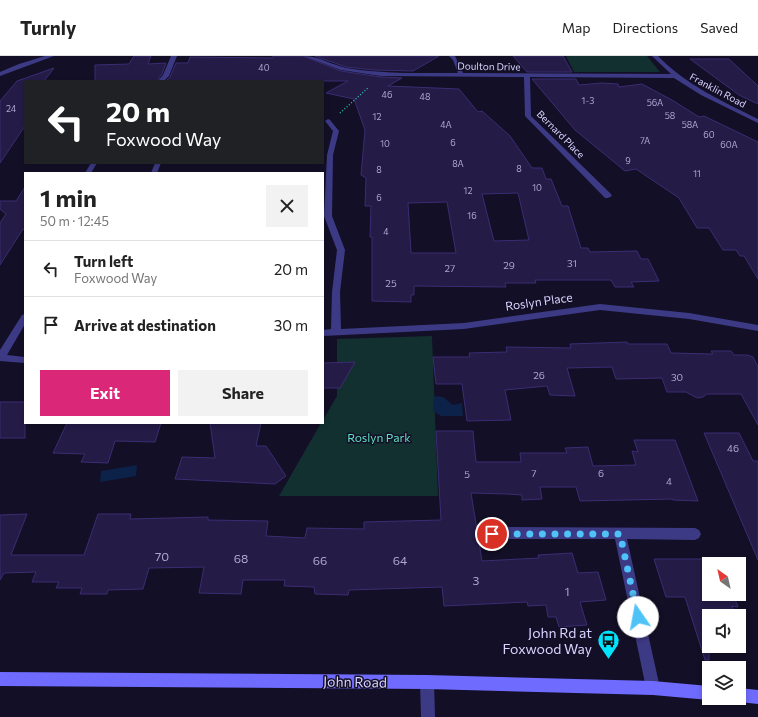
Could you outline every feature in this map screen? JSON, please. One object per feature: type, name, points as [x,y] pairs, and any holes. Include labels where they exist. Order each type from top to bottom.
[{"type":"street","points":[[0,74],[21,65],[51,56]]},
{"type":"street","points":[[162,80],[166,76],[174,56]]},
{"type":"street","name":"Doulton Drive","points":[[307,56],[343,69],[381,74],[674,76]]},
{"type":"street","points":[[452,56],[455,59],[461,74]]},
{"type":"street","name":"Franklin Road","points":[[655,56],[674,76],[700,93],[758,121]]},
{"type":"street","name":"Bernard Place","points":[[527,75],[528,116],[608,196]]},
{"type":"street","points":[[328,121],[336,132],[330,155],[328,216],[341,250],[336,292],[336,333]]},
{"type":"street","name":"Roslyn Place","points":[[324,333],[464,326],[600,306],[689,316],[758,328]]},
{"type":"street","points":[[24,319],[0,358],[24,360]]},
{"type":"street","points":[[492,534],[695,534]]},
{"type":"street","points":[[620,534],[653,688]]},
{"type":"street","name":"John Road","points":[[0,679],[427,682],[653,688],[702,692]]},
{"type":"street","points":[[427,682],[428,717]]},
{"type":"street","points":[[746,696],[758,697]]},
{"type":"path","points":[[328,121],[345,110],[381,74]]},
{"type":"green space","points":[[566,56],[647,56],[660,72],[574,72]]},
{"type":"green space","name":"Roslyn Park","points":[[432,336],[438,496],[279,496],[320,424],[324,424],[324,418],[337,396],[337,339]]},
{"type":"water","points":[[434,396],[443,397],[453,405],[462,403],[463,416],[441,416],[433,411]]},
{"type":"water","points":[[137,465],[136,476],[100,482],[101,471]]},
{"type":"building","points":[[134,56],[151,56],[148,64],[166,63],[162,74],[158,80],[95,80],[95,65],[129,64]]},
{"type":"building","points":[[273,56],[303,56],[341,71],[381,77],[402,78],[388,86],[459,89],[478,112],[482,111],[510,136],[532,168],[542,168],[546,179],[551,179],[562,206],[568,206],[581,248],[588,248],[590,252],[637,251],[641,259],[648,259],[659,281],[631,282],[634,287],[615,287],[611,280],[535,280],[536,283],[505,283],[506,287],[414,286],[414,295],[411,295],[411,302],[372,301],[372,237],[370,237],[371,206],[365,206],[366,178],[361,175],[365,130],[354,99],[326,93],[348,81],[167,80],[170,77],[176,63],[188,63],[190,57],[273,58]],"holes":[[[518,193],[529,240],[494,241],[482,194]],[[447,202],[456,253],[411,253],[408,203]]]},
{"type":"building","points":[[315,56],[439,56],[413,71],[374,70],[346,67]]},
{"type":"building","points":[[513,56],[563,56],[572,72],[527,72]]},
{"type":"building","points":[[690,59],[729,59],[758,86],[758,104],[739,95]]},
{"type":"building","points":[[54,68],[45,80],[24,80],[24,127],[0,163],[0,101],[17,81]]},
{"type":"building","points":[[532,79],[576,79],[579,85],[602,83],[618,84],[619,87],[642,84],[699,117],[704,116],[758,142],[758,279],[744,256],[740,256],[736,250],[723,250],[709,228],[697,228],[679,198],[636,169],[625,171],[575,130]]},
{"type":"building","points":[[24,189],[24,230],[23,229],[0,265],[0,223],[6,214],[0,209],[0,201],[16,201]]},
{"type":"building","points":[[627,342],[628,344],[667,344],[671,353],[713,354],[711,351],[731,351],[734,355],[747,355],[753,357],[758,367],[758,425],[741,394],[707,394],[703,397],[697,398],[686,392],[667,392],[662,378],[616,379],[612,367],[567,368],[575,396],[550,395],[547,386],[505,390],[511,420],[467,421],[462,384],[436,384],[433,357],[470,357],[469,353],[507,352],[506,347],[571,348],[570,344]]},
{"type":"building","points":[[355,362],[340,388],[324,388],[324,363]]},
{"type":"building","points":[[0,402],[24,402],[25,438],[0,438]]},
{"type":"building","points":[[67,424],[161,424],[155,442],[115,441],[108,463],[81,462],[85,454],[53,453]]},
{"type":"building","points":[[210,424],[261,424],[256,446],[266,446],[286,476],[275,484],[175,479],[182,457],[215,458]]},
{"type":"building","points":[[436,431],[473,431],[476,462],[521,462],[520,453],[567,453],[565,448],[588,447],[593,466],[636,465],[632,451],[638,452],[634,440],[675,440],[698,501],[673,499],[580,501],[576,487],[540,487],[542,499],[522,500],[522,495],[471,493],[482,561],[539,558],[538,555],[572,553],[578,573],[598,572],[606,600],[580,602],[587,625],[559,627],[556,617],[548,617],[546,605],[528,606],[527,602],[444,606],[442,587],[349,590],[348,595],[315,594],[314,587],[284,586],[285,580],[243,580],[241,594],[199,593],[204,567],[149,568],[143,589],[108,590],[107,594],[80,594],[82,588],[56,588],[59,582],[32,582],[36,572],[4,573],[0,580],[0,515],[27,514],[11,555],[84,555],[98,514],[131,514],[130,519],[208,517],[208,520],[268,521],[266,536],[305,538],[307,528],[364,529],[364,522],[441,520]]},
{"type":"building","points":[[704,433],[739,433],[753,461],[758,461],[758,560]]},
{"type":"building","points":[[654,559],[702,559],[702,601],[736,601],[738,607],[732,606],[733,609],[702,609],[702,651],[685,597],[666,597]]},
{"type":"building","points":[[703,653],[709,653],[709,660],[705,660]]},
{"type":"place","name":"John Rd at Foxwood Way","points":[[608,660]]},
{"type":"route","points":[[492,534],[620,534],[638,617]]}]
